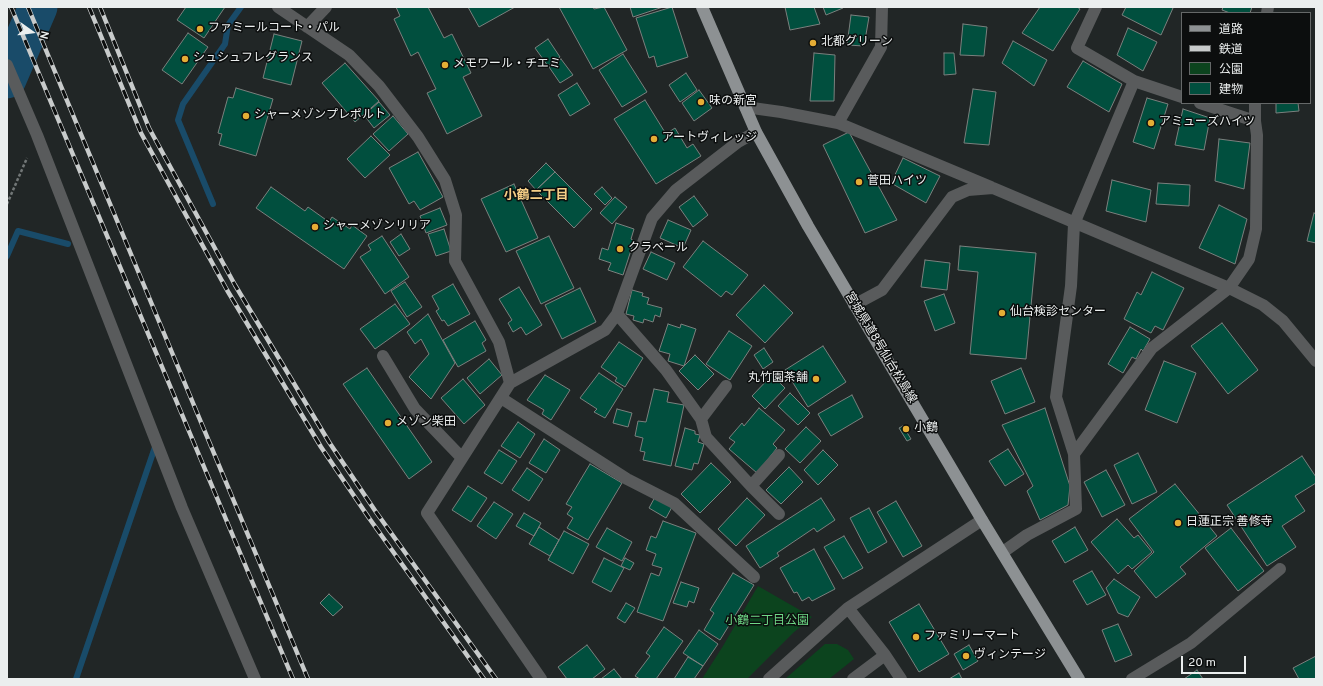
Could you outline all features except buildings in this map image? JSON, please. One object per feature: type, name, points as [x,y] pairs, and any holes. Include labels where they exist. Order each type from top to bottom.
[{"type":"main road","name":"宮城県道8号仙台松島線","points":[[702,7],[756,132],[808,226],[982,520],[1079,679]]},
{"type":"street","points":[[278,7],[349,55],[379,86],[418,137],[445,180],[456,215],[455,261],[499,342],[510,383]]},
{"type":"street","points":[[307,27],[326,7]]},
{"type":"street","points":[[838,122],[881,47],[882,7]]},
{"type":"street","points":[[1096,7],[1076,48],[1134,81],[1181,97]]},
{"type":"street","points":[[7,65],[35,131],[182,508],[255,679]]},
{"type":"street","points":[[1002,552],[1027,535],[1076,509],[1074,454],[1056,397],[1071,286],[1074,224],[1134,81]]},
{"type":"street","points":[[1203,104],[1255,121]]},
{"type":"street","points":[[1074,454],[1152,348],[1229,288],[1249,259],[1256,229],[1257,135],[1255,104]]},
{"type":"street","points":[[745,107],[838,122],[1074,224],[1229,288],[1263,305],[1283,321],[1316,361]]},
{"type":"street","points":[[541,679],[428,513],[510,383],[605,330],[617,314],[652,218],[676,190],[738,142],[756,132]]},
{"type":"street","points":[[854,305],[882,290],[952,197],[968,190],[993,188]]},
{"type":"street","points":[[617,314],[666,370],[701,419],[706,437],[750,486],[779,514]]},
{"type":"street","points":[[383,356],[415,409],[462,458]]},
{"type":"street","points":[[701,419],[726,386]]},
{"type":"street","points":[[501,398],[627,479],[674,502],[754,577]]},
{"type":"street","points":[[750,486],[780,454]]},
{"type":"street","points":[[768,679],[848,608],[982,520]]},
{"type":"street","points":[[1132,679],[1191,643],[1280,569]]},
{"type":"street","points":[[848,608],[885,655],[901,679]]},
{"type":"street","points":[[853,679],[885,655]]},
{"type":"path","points":[[7,204],[35,131]]},
{"type":"green space","name":"小鶴二丁目公園","points":[[758,586],[812,617],[793,633],[747,679],[702,679],[723,646]]},
{"type":"green space","name":"小鶴二丁目公園","points":[[825,644],[837,644],[848,650],[854,659],[829,679],[785,679]]},
{"type":"waterway","points":[[7,79],[38,7]]},
{"type":"waterway","points":[[213,204],[178,120],[183,104],[225,44],[228,25],[241,7]]},
{"type":"waterway","points":[[7,256],[18,231],[68,244]]},
{"type":"waterway","points":[[76,679],[156,444]]},
{"type":"railway","points":[[11,7],[293,679]]},
{"type":"railway","points":[[28,7],[308,679]]},
{"type":"railway","points":[[89,7],[141,133],[227,290],[321,447],[369,518],[484,679]]},
{"type":"railway","points":[[100,7],[149,128],[235,285],[329,442],[376,512],[496,679]]},
{"type":"place","name":"ファミールコート・パル","points":[[200,29]]},
{"type":"place","name":"北都グリーン","points":[[813,43]]},
{"type":"place","name":"シュシュフレグランス","points":[[185,59]]},
{"type":"place","name":"メモワール・チエミ","points":[[445,65]]},
{"type":"place","name":"味の新宮","points":[[701,102]]},
{"type":"place","name":"シャーメゾンプレポルト","points":[[246,116]]},
{"type":"place","name":"アミューズハイツ","points":[[1151,123]]},
{"type":"place","name":"アートヴィレッジ","points":[[654,139]]},
{"type":"place","name":"菅田ハイツ","points":[[859,182]]},
{"type":"place","name":"シャーメゾンリリア","points":[[315,227]]},
{"type":"place","name":"クラベール","points":[[620,249]]},
{"type":"place","name":"仙台検診センター","points":[[1002,313]]},
{"type":"place","name":"丸竹園茶舗","points":[[816,379]]},
{"type":"place","name":"メゾン柴田","points":[[388,423]]},
{"type":"place","name":"小鶴","points":[[906,429]]},
{"type":"place","name":"日蓮正宗 善修寺","points":[[1178,523]]},
{"type":"place","name":"ファミリーマート","points":[[916,637]]},
{"type":"place","name":"ヴィンテージ","points":[[966,656]]},
{"type":"district","name":"小鶴二丁目","points":[[536,196]]}]
